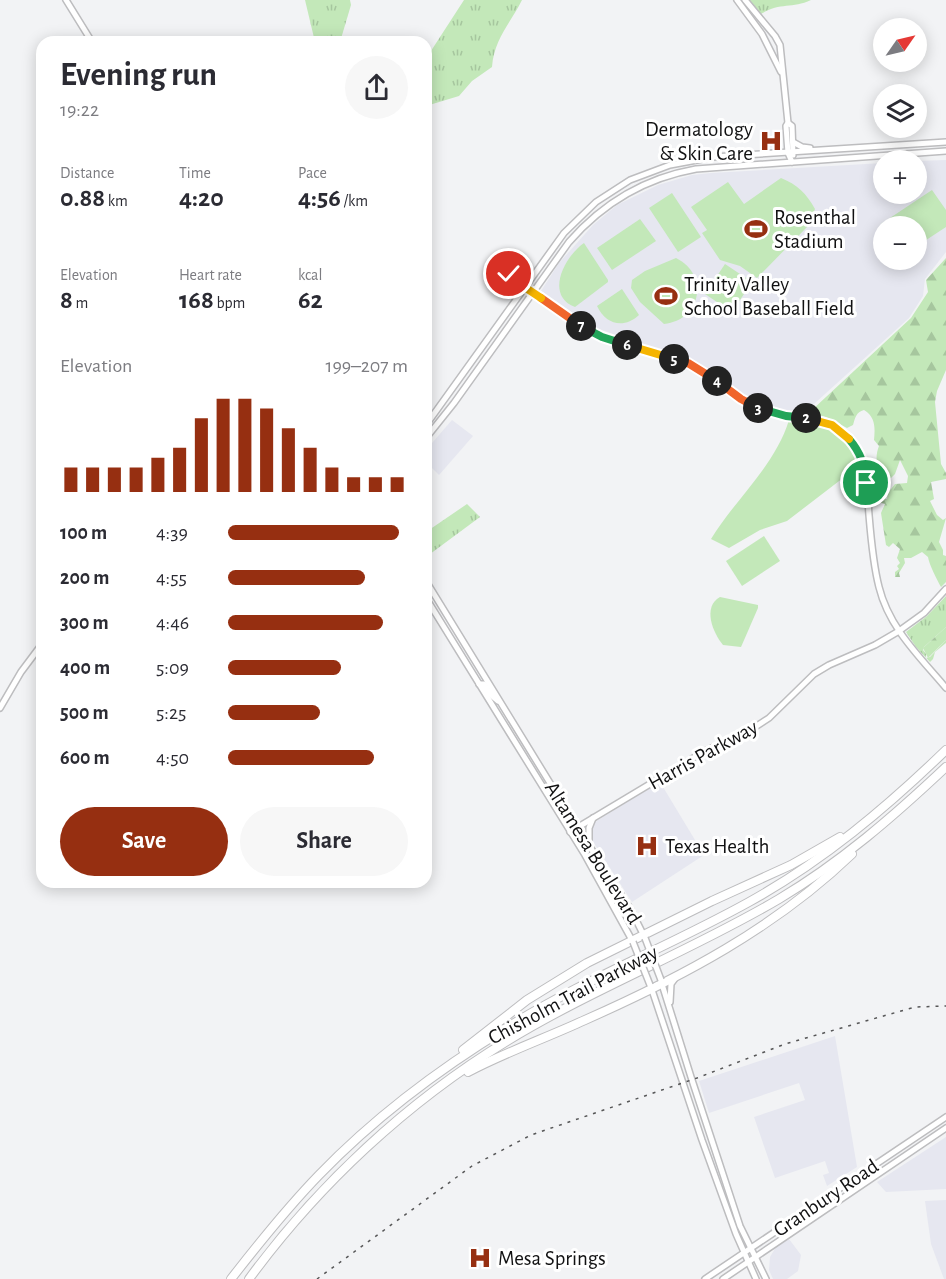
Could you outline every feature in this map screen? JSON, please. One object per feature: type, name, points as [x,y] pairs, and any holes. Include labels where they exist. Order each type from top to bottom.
[{"type":"highway","name":"Chisholm Trail Parkway","points":[[231,1279],[320,1174],[378,1120],[431,1077],[531,1013],[776,886],[838,844],[900,794],[946,750]]},
{"type":"highway","name":"Chisholm Trail Parkway","points":[[249,1279],[290,1227],[338,1175],[376,1138],[438,1089],[524,1031],[775,901],[833,864],[885,824],[946,767]]},
{"type":"highway","points":[[431,1077],[558,979],[805,858],[834,841],[900,794]]},
{"type":"highway","points":[[438,1089],[506,1053],[586,1020],[651,986],[678,975],[748,936],[785,912],[885,824]]},
{"type":"main road","points":[[66,0],[88,36]]},
{"type":"main road","points":[[737,0],[764,39],[783,76]]},
{"type":"main road","points":[[745,0],[773,34],[781,52],[788,123],[786,126],[792,162]]},
{"type":"main road","points":[[764,39],[773,34]]},
{"type":"main road","points":[[788,123],[792,126],[791,152]]},
{"type":"main road","points":[[793,142],[805,148],[830,149]]},
{"type":"main road","points":[[432,417],[572,223],[602,198],[630,180],[683,161],[713,157],[946,142]]},
{"type":"main road","points":[[432,431],[569,242],[590,220],[617,199],[642,185],[696,169],[946,151]]},
{"type":"main road","points":[[505,272],[511,280],[602,337],[688,363],[754,407],[786,416],[818,420],[842,432],[854,445],[864,463],[874,564],[883,600],[899,631],[946,688]]},
{"type":"main road","name":"Harris Parkway","points":[[570,832],[705,751],[752,729],[769,718],[802,684],[819,671],[899,631],[924,613],[946,589]]},
{"type":"main road","name":"Altamesa Boulevard","points":[[432,591],[577,828],[631,910],[644,936],[662,981],[740,1226],[766,1279]]},
{"type":"main road","name":"Altamesa Boulevard","points":[[432,608],[590,863],[632,941],[651,986],[699,1132],[747,1262],[756,1279]]},
{"type":"main road","points":[[0,708],[21,672],[36,652]]},
{"type":"main road","points":[[479,684],[484,684],[491,695],[500,702]]},
{"type":"main road","points":[[589,845],[589,831],[593,818]]},
{"type":"main road","points":[[590,863],[605,878],[610,879]]},
{"type":"main road","points":[[602,884],[609,884],[631,910]]},
{"type":"main road","points":[[670,1007],[671,984],[678,975]]},
{"type":"main road","points":[[662,1022],[672,1036],[679,1037]]},
{"type":"main road","name":"Granbury Road","points":[[705,1279],[946,1117]]},
{"type":"main road","name":"Granbury Road","points":[[723,1279],[946,1128]]},
{"type":"main road","points":[[699,1132],[708,1129]]},
{"type":"main road","points":[[923,1133],[928,1140]]},
{"type":"main road","points":[[803,1214],[807,1221]]},
{"type":"shaded area","points":[[946,160],[946,252],[925,279],[923,296],[909,318],[804,413],[780,410],[758,403],[686,359],[593,327],[541,291],[559,263],[593,225],[617,205],[658,185],[692,175],[873,164],[873,204],[927,204],[927,161]]},
{"type":"shaded area","points":[[452,420],[473,436],[439,475],[432,468],[432,443]]},
{"type":"shaded area","name":"Texas Health","points":[[660,782],[704,855],[632,902],[590,837],[590,830],[595,822]]},
{"type":"shaded area","points":[[835,1036],[857,1167],[827,1186],[823,1175],[829,1173],[825,1161],[775,1178],[754,1117],[805,1100],[799,1083],[709,1113],[699,1081]]},
{"type":"shaded area","points":[[946,1137],[946,1189],[886,1192],[877,1182]]},
{"type":"shaded area","points":[[946,1200],[946,1279],[944,1279],[931,1244],[925,1201]]},
{"type":"shaded area","points":[[789,1239],[801,1255],[798,1271],[787,1279],[773,1279],[769,1270],[770,1257],[776,1247]]},
{"type":"green space","points":[[305,0],[350,0],[351,5],[342,36],[314,36]]},
{"type":"green space","points":[[464,0],[522,0],[499,40],[492,67],[472,81],[459,96],[432,104],[432,49]]},
{"type":"green space","points":[[748,0],[811,0],[774,8],[761,14]]},
{"type":"green space","name":"Rosenthal Stadium","points":[[781,178],[801,190],[815,209],[809,225],[757,278],[740,266],[720,260],[702,233],[707,230],[691,207],[728,182],[744,204]]},
{"type":"green space","points":[[932,190],[946,210],[946,227],[927,239],[927,216],[893,216],[911,204],[927,204],[927,193]]},
{"type":"green space","points":[[672,193],[701,237],[678,252],[649,208]]},
{"type":"green space","points":[[640,219],[656,241],[612,270],[597,248]]},
{"type":"green space","points":[[584,243],[608,282],[575,307],[566,301],[559,285],[570,257]]},
{"type":"green space","name":"Trinity Valley School Baseball Field","points":[[676,258],[694,275],[697,296],[693,306],[686,314],[677,321],[664,324],[640,302],[631,288],[632,280],[645,271]]},
{"type":"green space","points":[[946,258],[946,370],[935,402],[941,464],[946,473],[946,479],[931,482],[934,499],[930,501],[937,515],[943,520],[946,518],[939,542],[943,555],[946,556],[946,582],[941,587],[928,557],[922,552],[911,558],[904,558],[905,563],[899,573],[900,577],[895,577],[895,572],[899,569],[897,566],[900,563],[897,558],[900,549],[893,543],[889,547],[886,545],[881,513],[885,504],[878,502],[877,499],[887,499],[888,493],[895,484],[907,483],[908,476],[900,460],[891,478],[886,477],[879,470],[877,456],[879,446],[874,440],[871,416],[864,410],[859,412],[853,425],[847,428],[815,414],[812,410],[911,318],[928,292],[926,280]]},
{"type":"green space","points":[[725,264],[752,282],[732,312],[705,294]]},
{"type":"green space","points":[[622,289],[639,315],[627,322],[616,323],[605,317],[597,306]]},
{"type":"green space","points":[[789,420],[832,430],[848,443],[860,465],[787,521],[760,530],[729,548],[711,539],[765,467],[783,437]]},
{"type":"green space","points":[[467,504],[480,517],[432,553],[432,528]]},
{"type":"green space","points":[[764,536],[780,561],[742,586],[726,561]]},
{"type":"green space","points":[[946,596],[946,627],[924,647],[926,658],[906,632],[927,616]]},
{"type":"green space","points":[[720,597],[758,605],[741,647],[723,645],[713,627],[711,607]]},
{"type":"green space","points":[[946,627],[946,640],[928,658],[923,648]]},
{"type":"green space","points":[[946,640],[946,643],[935,652],[930,662],[926,658],[930,657]]},
{"type":"railway","points":[[317,1279],[472,1166],[531,1135],[697,1078],[785,1044],[915,1007],[946,1006]]},
{"type":"place","name":"Dermatology & Skin Care","points":[[771,141]]},
{"type":"place","name":"Rosenthal Stadium","points":[[756,229]]},
{"type":"place","name":"Trinity Valley School Baseball Field","points":[[666,296]]},
{"type":"place","name":"Texas Health","points":[[647,846]]},
{"type":"place","name":"Mesa Springs","points":[[480,1258]]},
{"type":"route","points":[[509,274],[514,275],[517,282],[573,321],[598,335],[688,363],[754,407],[786,416],[812,418],[832,425],[850,440],[860,454],[864,463],[866,483]]}]
